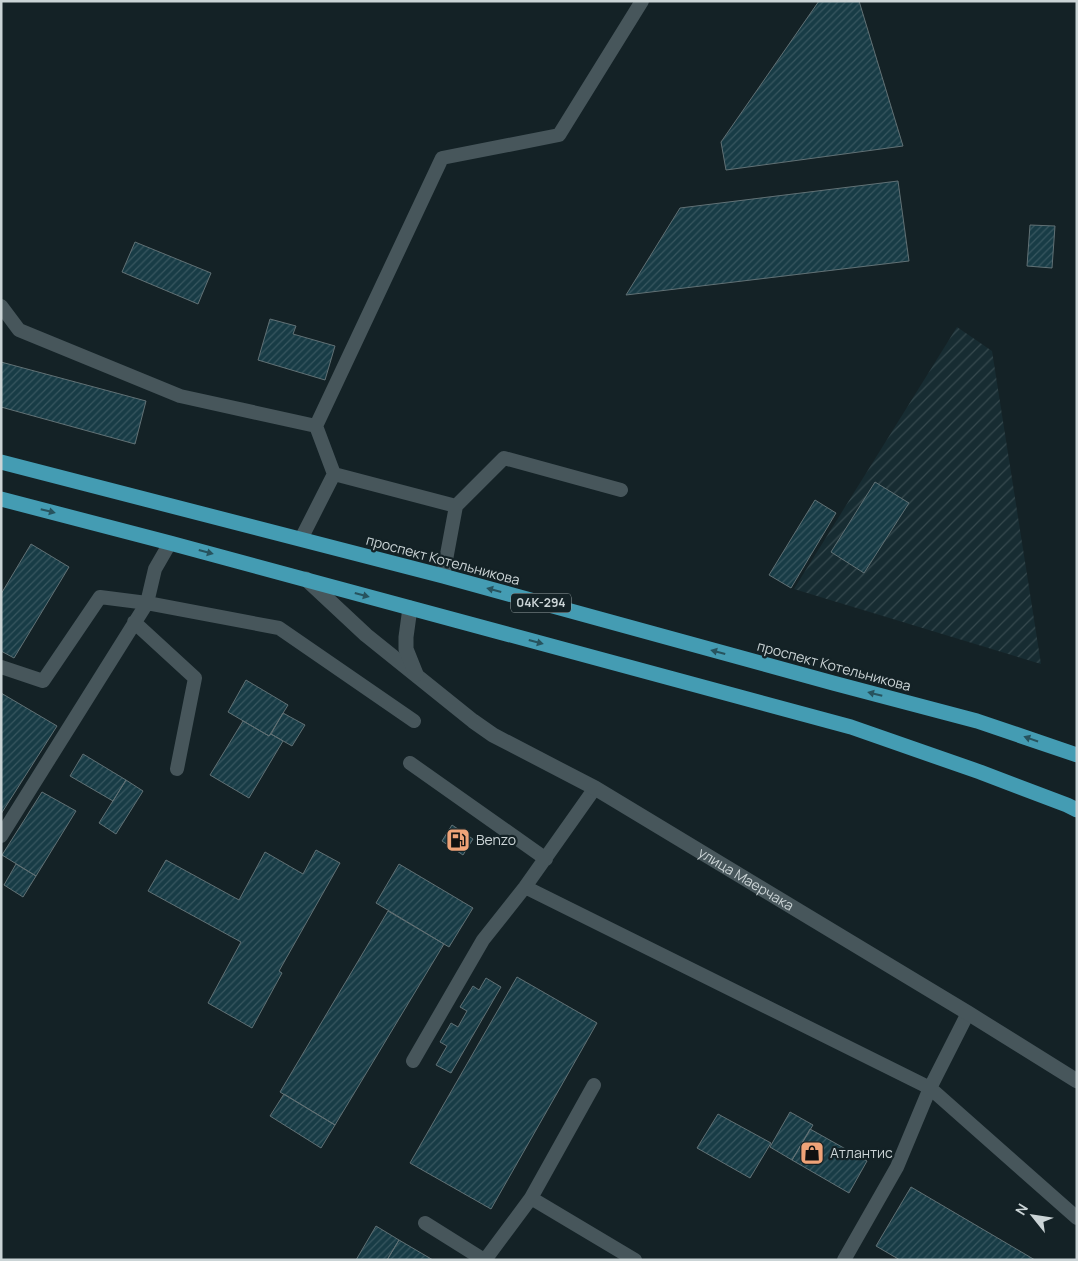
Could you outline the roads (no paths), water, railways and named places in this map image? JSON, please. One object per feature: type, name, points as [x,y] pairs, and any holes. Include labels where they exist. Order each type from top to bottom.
[{"type":"highway","name":"проспект Котельникова","points":[[1,462],[443,576],[833,684],[977,721],[1077,756]]},
{"type":"highway","points":[[1,499],[306,579],[852,727],[980,772],[1072,808]]},
{"type":"street","name":"улица Маерчака","points":[[306,579],[366,634],[493,735],[595,788],[1077,1081]]},
{"type":"street","points":[[410,608],[406,649],[417,675]]},
{"type":"lane","points":[[301,539],[334,474],[316,426],[442,158],[558,135],[642,1]]},
{"type":"lane","points":[[1,306],[19,330],[180,396],[316,426]]},
{"type":"lane","points":[[443,576],[456,506],[504,458],[621,490]]},
{"type":"lane","points":[[334,474],[456,506]]},
{"type":"lane","points":[[1,836],[147,603],[155,569],[170,543]]},
{"type":"lane","points":[[1,667],[43,681],[100,597],[147,603],[280,628],[414,721]]},
{"type":"lane","points":[[134,622],[195,678],[177,768]]},
{"type":"lane","points":[[410,763],[546,859]]},
{"type":"lane","points":[[413,1061],[483,940],[546,859],[595,788]]},
{"type":"lane","points":[[525,887],[930,1088],[1077,1218]]},
{"type":"lane","points":[[844,1260],[897,1167],[930,1088],[968,1013]]},
{"type":"lane","points":[[425,1223],[485,1260],[531,1198],[594,1085]]},
{"type":"lane","points":[[531,1198],[635,1260]]},
{"type":"place","name":"Benzo","points":[[458,840]]},
{"type":"place","name":"Атлантис","points":[[812,1153]]}]
